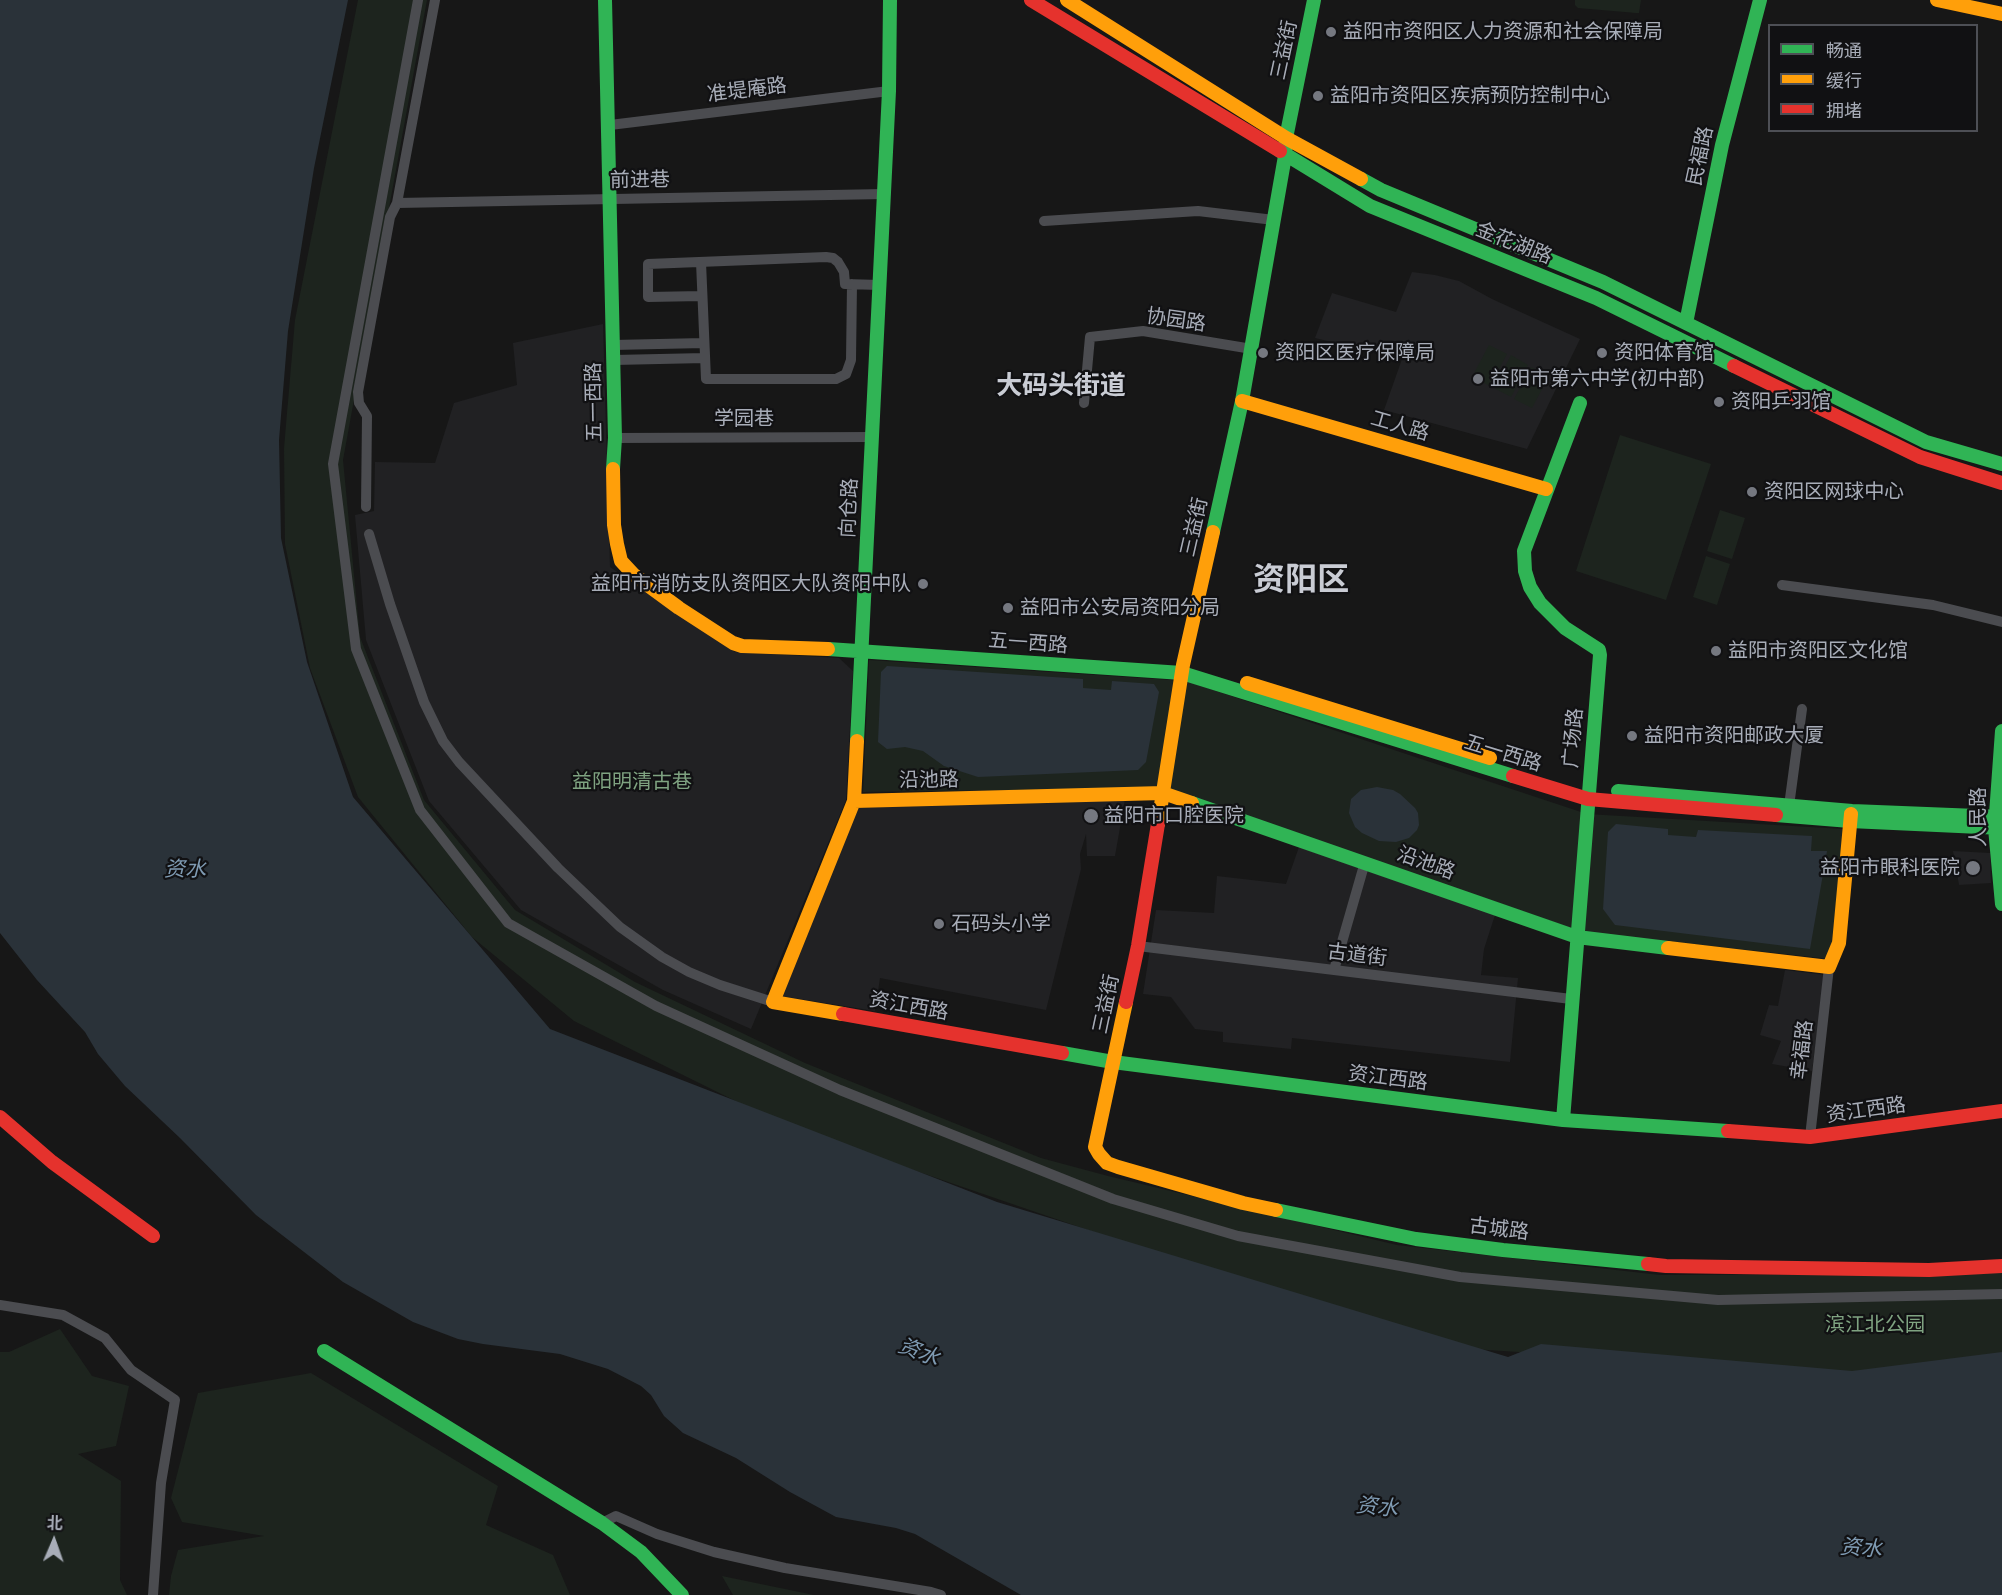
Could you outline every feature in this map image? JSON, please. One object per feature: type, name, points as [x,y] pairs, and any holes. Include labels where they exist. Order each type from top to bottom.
[{"type":"street","points":[[418,0],[333,464],[356,648],[420,810],[508,923],[656,1006],[840,1090],[1113,1199],[1238,1236],[1460,1277],[1718,1300],[2002,1294]]},
{"type":"street","points":[[366,507],[367,416],[359,403],[358,392],[390,217],[397,203],[435,0]]},
{"type":"street","name":"五一西路","points":[[605,0],[610,125],[609,199],[614,360],[615,525],[621,561],[634,575],[701,623],[742,646],[861,646],[1183,669],[1286,694],[1588,794]]},
{"type":"street","name":"向仓路","points":[[773,1002],[854,801],[880,285],[890,0]]},
{"type":"street","name":"金花湖路","points":[[1031,0],[1370,206],[1596,298],[1920,457],[2002,483]]},
{"type":"street","points":[[1067,0],[1286,138],[1381,190],[1603,282],[1926,442],[2002,464]]},
{"type":"street","name":"三益街","points":[[1113,1062],[1138,946],[1183,669],[1242,401],[1286,156],[1286,138],[1314,0]]},
{"type":"street","name":"民福路","points":[[1686,322],[1722,145],[1760,0]]},
{"type":"street","points":[[1937,0],[2002,14]]},
{"type":"street","name":"准堤庵路","points":[[610,125],[888,91]]},
{"type":"street","name":"前进巷","points":[[397,203],[884,194]]},
{"type":"street","points":[[1044,221],[1198,211],[1274,220]]},
{"type":"street","points":[[702,296],[648,297],[648,264],[826,257],[838,262],[844,272],[845,284],[880,285]]},
{"type":"street","points":[[701,262],[705,379],[836,379],[846,375],[851,360],[852,284]]},
{"type":"street","name":"协园路","points":[[1084,403],[1090,337],[1143,331],[1252,349]]},
{"type":"street","points":[[613,345],[704,343]]},
{"type":"street","points":[[614,360],[705,358]]},
{"type":"street","name":"工人路","points":[[1242,401],[1546,489]]},
{"type":"street","name":"广场路","points":[[1563,1120],[1599,650],[1564,628],[1540,603],[1530,587],[1525,571],[1524,551],[1580,403]]},
{"type":"street","name":"学园巷","points":[[615,438],[873,437]]},
{"type":"street","points":[[369,534],[390,604],[424,702],[443,741],[459,762],[558,868],[620,927],[662,957],[689,972],[720,986],[773,1002]]},
{"type":"street","points":[[1782,585],[1933,605],[2002,622]]},
{"type":"street","points":[[1789,806],[1802,709]]},
{"type":"street","name":"人民路","points":[[2002,731],[1999,822],[2002,904]]},
{"type":"street","name":"沿池路","points":[[854,801],[1164,793],[1577,937],[1829,967]]},
{"type":"street","points":[[1588,794],[1789,806],[1851,816]]},
{"type":"street","points":[[1588,794],[1851,816],[1999,822]]},
{"type":"street","points":[[1829,967],[1839,943],[1851,816]]},
{"type":"street","points":[[1334,970],[1365,862]]},
{"type":"street","name":"古道街","points":[[1138,946],[1571,999]]},
{"type":"street","name":"幸福路","points":[[1810,1137],[1829,967]]},
{"type":"street","name":"资江西路","points":[[773,1002],[1113,1062],[1563,1120],[1810,1137],[2002,1111]]},
{"type":"street","name":"古城路","points":[[1113,1062],[1095,1147],[1107,1163],[1243,1203],[1416,1239],[1666,1266],[1929,1270],[2002,1266]]},
{"type":"street","points":[[0,1117],[52,1162],[153,1236]]},
{"type":"street","points":[[0,1305],[63,1315],[105,1338],[131,1370],[175,1400],[161,1483],[153,1595]]},
{"type":"street","points":[[324,1351],[602,1523],[641,1552],[682,1595]]},
{"type":"street","points":[[602,1523],[616,1516],[657,1534],[714,1552],[785,1568],[940,1595]]},
{"type":"shaded area","name":"益阳市第六中学(初中部)","points":[[1412,272],[1459,281],[1492,299],[1580,339],[1527,449],[1384,410],[1402,359],[1315,338],[1332,293],[1396,312]]},
{"type":"shaded area","name":"益阳明清古巷","points":[[603,324],[610,567],[735,652],[839,658],[853,671],[846,800],[751,1029],[663,990],[521,910],[429,801],[366,640],[355,515],[374,511],[375,462],[435,463],[454,403],[517,385],[513,343]]},
{"type":"shaded area","name":"石码头小学","points":[[1125,799],[1115,856],[1087,856],[1086,834],[1080,854],[1081,869],[1046,1010],[880,978],[875,1011],[781,996],[857,806]]},
{"type":"shaded area","points":[[1299,847],[1495,915],[1484,949],[1481,975],[1518,978],[1510,1062],[1292,1038],[1291,1049],[1223,1042],[1223,1032],[1195,1029],[1171,997],[1143,994],[1156,910],[1214,913],[1217,876],[1286,884]]},
{"type":"shaded area","name":"益阳市眼科医院","points":[[1953,851],[1990,853],[1991,883],[1959,885]]},
{"type":"shaded area","points":[[1785,970],[1825,975],[1812,1071],[1772,1064],[1781,1041],[1760,1035],[1769,1005],[1778,1006]]},
{"type":"green space","name":"滨江北公园","points":[[358,0],[427,0],[343,460],[360,637],[424,800],[515,910],[635,982],[805,1063],[1041,1158],[1108,1176],[1397,1245],[1660,1275],[2002,1272],[2002,1362],[1874,1375],[1426,1346],[788,1127],[574,1021],[472,937],[358,797],[310,668],[285,544],[284,448],[295,320]]},
{"type":"green space","points":[[1575,0],[1641,0],[1639,13],[1636,13],[1578,8]]},
{"type":"green space","points":[[1489,345],[1507,354],[1490,386],[1472,377]]},
{"type":"green space","points":[[1511,355],[1528,365],[1511,397],[1494,388]]},
{"type":"green space","points":[[1531,367],[1549,376],[1532,408],[1514,399]]},
{"type":"green space","points":[[1620,435],[1711,464],[1666,600],[1576,571]]},
{"type":"green space","points":[[1720,510],[1745,518],[1732,559],[1707,551]]},
{"type":"green space","points":[[1706,556],[1730,564],[1717,605],[1693,597]]},
{"type":"green space","points":[[869,660],[1186,681],[1587,814],[1844,829],[1830,959],[1583,932],[1164,788],[863,792]]},
{"type":"green space","points":[[60,1329],[92,1376],[129,1386],[116,1446],[78,1454],[121,1481],[120,1580],[127,1595],[0,1595],[0,1352],[9,1352]]},
{"type":"green space","points":[[311,1373],[498,1486],[486,1525],[553,1555],[570,1595],[169,1595],[178,1550],[264,1536],[182,1522],[171,1498],[198,1393]]},
{"type":"green space","points":[[722,1576],[814,1595],[733,1595]]},
{"type":"water","name":"资水","points":[[0,0],[348,0],[314,168],[288,331],[279,440],[281,538],[307,662],[353,797],[550,1029],[997,1202],[1508,1357],[1541,1344],[1852,1371],[2002,1352],[2002,1595],[1021,1595],[915,1534],[896,1528],[836,1517],[790,1492],[736,1458],[683,1433],[664,1416],[651,1395],[641,1386],[608,1369],[560,1354],[458,1339],[413,1322],[343,1282],[256,1215],[125,1086],[98,1054],[85,1032],[37,980],[0,933]]},
{"type":"water","points":[[887,666],[1083,679],[1083,688],[1111,690],[1112,681],[1154,684],[1159,692],[1146,762],[1138,770],[978,777],[944,766],[923,751],[905,747],[887,749],[878,742],[881,672]]},
{"type":"water","points":[[1377,787],[1393,790],[1415,808],[1419,825],[1409,838],[1396,842],[1379,841],[1355,827],[1349,813],[1351,799],[1361,790]]},
{"type":"water","points":[[1616,824],[1668,829],[1668,835],[1696,837],[1698,830],[1812,836],[1811,851],[1827,851],[1810,949],[1615,925],[1603,909],[1608,832]]},
{"type":"traffic: fast","points":[[605,0],[615,438],[613,469]]},
{"type":"traffic: fast","points":[[857,741],[889,91],[890,0]]},
{"type":"traffic: fast","points":[[1213,532],[1242,401],[1285,156],[1286,138],[1314,0]]},
{"type":"traffic: fast","points":[[1686,323],[1722,145],[1760,0]]},
{"type":"traffic: fast","points":[[1280,151],[1370,206],[1596,298],[1734,366]]},
{"type":"traffic: fast","points":[[1361,179],[1381,190],[1603,282],[1926,442],[2002,464]]},
{"type":"traffic: fast","points":[[1563,1120],[1600,655],[1599,650],[1565,628],[1540,603],[1530,587],[1525,571],[1524,551],[1580,403]]},
{"type":"traffic: fast","points":[[828,649],[1182,673],[1513,776]]},
{"type":"traffic: fast","points":[[2002,731],[1995,828],[2002,904]]},
{"type":"traffic: fast","points":[[1618,791],[1852,811],[2002,817]]},
{"type":"traffic: fast","points":[[1192,803],[1577,937],[1668,948]]},
{"type":"traffic: fast","points":[[1776,815],[2002,828]]},
{"type":"traffic: fast","points":[[1062,1053],[1113,1062],[1563,1120],[1728,1131]]},
{"type":"traffic: fast","points":[[1276,1210],[1416,1239],[1648,1264]]},
{"type":"traffic: fast","points":[[324,1351],[602,1523],[641,1552],[682,1595]]},
{"type":"traffic: slow","points":[[1067,0],[1286,138],[1361,179]]},
{"type":"traffic: slow","points":[[1937,0],[2002,14]]},
{"type":"traffic: slow","points":[[1242,401],[1546,489]]},
{"type":"traffic: slow","points":[[613,469],[614,525],[617,544],[621,561],[634,575],[733,643],[742,646],[828,649]]},
{"type":"traffic: slow","points":[[1158,824],[1183,665],[1213,532]]},
{"type":"traffic: slow","points":[[1247,683],[1490,758]]},
{"type":"traffic: slow","points":[[843,1014],[773,1002],[854,801],[857,741]]},
{"type":"traffic: slow","points":[[854,801],[1163,793],[1192,803]]},
{"type":"traffic: slow","points":[[1668,948],[1829,967],[1839,943],[1851,814]]},
{"type":"traffic: slow","points":[[1126,1002],[1095,1147],[1099,1154],[1107,1163],[1118,1167],[1243,1203],[1276,1210]]},
{"type":"traffic: jam","points":[[1031,0],[1280,151]]},
{"type":"traffic: jam","points":[[1734,366],[1920,457],[2002,483]]},
{"type":"traffic: jam","points":[[1513,776],[1588,799],[1776,815]]},
{"type":"traffic: jam","points":[[1126,1002],[1138,946],[1158,824]]},
{"type":"traffic: jam","points":[[843,1014],[1062,1053]]},
{"type":"traffic: jam","points":[[1728,1131],[1810,1137],[2002,1111]]},
{"type":"traffic: jam","points":[[0,1117],[52,1162],[153,1236]]},
{"type":"traffic: jam","points":[[1648,1264],[1929,1270],[2002,1266]]},
{"type":"place","name":"益阳市资阳区人力资源和社会保障局","points":[[1331,32]]},
{"type":"place","name":"益阳市资阳区疾病预防控制中心","points":[[1318,96]]},
{"type":"place","name":"资阳区医疗保障局","points":[[1263,353]]},
{"type":"place","name":"资阳体育馆","points":[[1602,353]]},
{"type":"place","name":"益阳市第六中学(初中部)","points":[[1478,379]]},
{"type":"place","name":"资阳乒羽馆","points":[[1719,402]]},
{"type":"place","name":"资阳区网球中心","points":[[1752,492]]},
{"type":"place","name":"益阳市消防支队资阳区大队资阳中队","points":[[923,584]]},
{"type":"place","name":"益阳市公安局资阳分局","points":[[1008,608]]},
{"type":"place","name":"益阳市资阳区文化馆","points":[[1716,651]]},
{"type":"place","name":"益阳市资阳邮政大厦","points":[[1632,736]]},
{"type":"place","name":"益阳市口腔医院","points":[[1091,816]]},
{"type":"place","name":"益阳市眼科医院","points":[[1973,868]]},
{"type":"place","name":"石码头小学","points":[[939,924]]},
{"type":"district","name":"大码头街道","points":[[1061,386]]},
{"type":"district","name":"资阳区","points":[[1301,580]]}]
